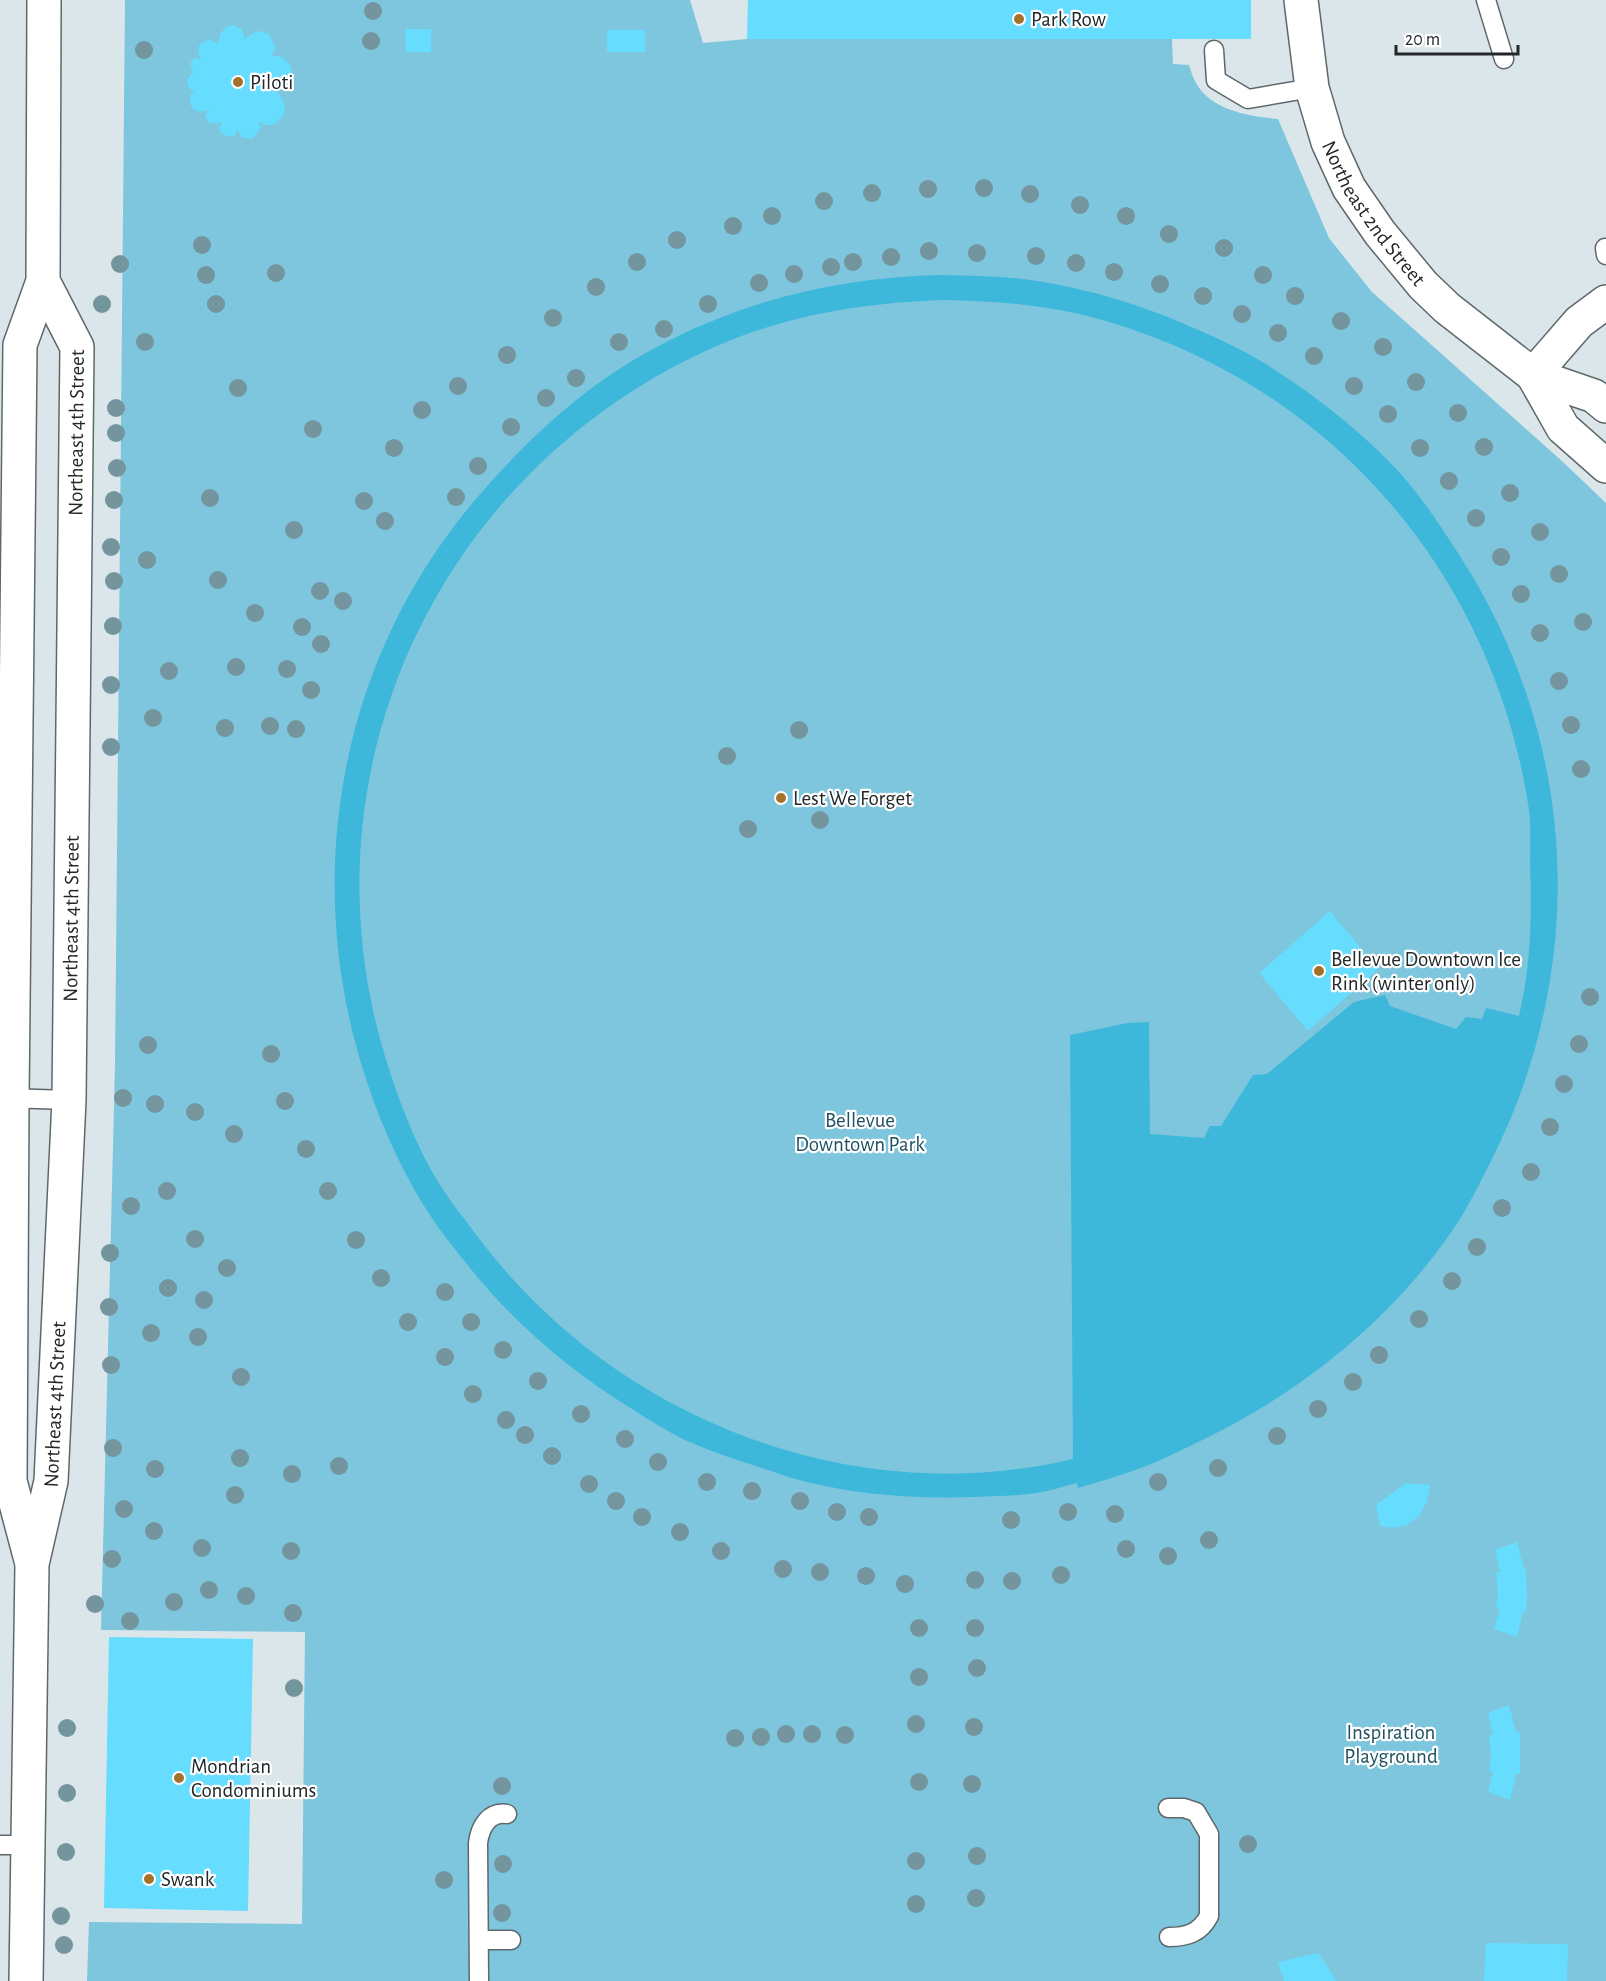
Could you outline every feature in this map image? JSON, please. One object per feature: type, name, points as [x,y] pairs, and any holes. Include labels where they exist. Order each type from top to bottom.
[{"type":"main road","name":"Northeast 4th Street","points":[[32,1564],[10,1481],[6,1098],[10,344],[43,280],[44,0]]},
{"type":"main road","name":"Northeast 2nd Street","points":[[1301,0],[1312,88],[1328,142],[1349,188],[1380,233],[1423,285],[1447,308],[1533,375]]},
{"type":"main road","name":"Northeast 4th Street","points":[[26,1981],[14,1845],[32,1564],[51,1481],[69,1100],[77,347],[43,280]]},
{"type":"main road","points":[[1533,375],[1579,322],[1606,302]]},
{"type":"main road","points":[[1533,375],[1594,396],[1606,406]]},
{"type":"main road","points":[[1533,375],[1563,428],[1606,466]]},
{"type":"lane","points":[[1486,0],[1504,59]]},
{"type":"lane","points":[[1214,50],[1216,80],[1248,99],[1312,88]]},
{"type":"lane","points":[[6,1098],[69,1100]]},
{"type":"lane","points":[[1168,1808],[1184,1808],[1196,1812],[1209,1834],[1209,1916],[1204,1926],[1195,1932],[1181,1937],[1168,1937]]},
{"type":"lane","points":[[479,1981],[478,1843],[480,1831],[492,1816],[507,1814]]},
{"type":"lane","points":[[479,1940],[510,1940]]},
{"type":"green space","name":"Bellevue Downtown Park","points":[[125,0],[690,0],[703,43],[747,39],[1172,39],[1173,64],[1189,65],[1196,83],[1211,100],[1244,114],[1278,119],[1329,238],[1372,292],[1606,503],[1606,1981],[87,1981],[89,1922],[302,1924],[305,1632],[101,1630],[115,1065]]},
{"type":"shaded area","points":[[941,275],[1031,280],[1076,288],[1140,307],[1203,332],[1258,359],[1341,418],[1400,473],[1441,527],[1463,561],[1502,631],[1530,705],[1549,781],[1557,858],[1556,936],[1544,1013],[1522,1089],[1490,1163],[1452,1232],[1391,1305],[1330,1361],[1296,1385],[1261,1408],[1163,1459],[1078,1488],[1077,1483],[1029,1494],[952,1497],[860,1492],[814,1484],[723,1455],[685,1440],[609,1394],[565,1362],[525,1327],[487,1289],[438,1227],[406,1175],[380,1118],[366,1079],[346,1002],[336,924],[336,847],[346,770],[365,695],[395,623],[433,555],[482,492],[521,450],[584,394],[630,362],[688,331],[758,304],[830,286]],"holes":[[[943,300],[1025,305],[1066,311],[1106,321],[1188,352],[1263,393],[1331,443],[1390,503],[1440,570],[1480,644],[1510,725],[1529,810],[1530,830],[1531,921],[1526,978],[1519,1016],[1486,1008],[1482,1019],[1466,1017],[1456,1029],[1390,1006],[1385,995],[1354,1002],[1267,1074],[1253,1075],[1221,1126],[1210,1126],[1204,1138],[1150,1134],[1149,1022],[1128,1023],[1070,1035],[1073,1459],[1025,1468],[978,1473],[882,1470],[787,1451],[742,1435],[697,1416],[663,1398],[598,1357],[541,1308],[514,1281],[489,1252],[439,1183],[415,1137],[395,1088],[365,962],[360,854],[376,748],[410,648],[462,555],[531,473],[614,403],[712,348],[768,327],[825,313],[883,304]]]},
{"type":"building","name":"Park Row","points":[[748,0],[1251,0],[1251,39],[747,39]]},
{"type":"building","name":"Piloti","points":[[233,25],[242,30],[245,39],[255,32],[269,34],[275,47],[272,56],[285,59],[291,67],[292,77],[289,84],[285,89],[275,91],[285,105],[284,115],[275,124],[265,125],[258,121],[261,128],[252,139],[241,137],[238,129],[234,136],[226,136],[219,129],[222,121],[217,124],[208,122],[205,115],[209,110],[199,112],[190,104],[191,93],[195,91],[189,88],[187,80],[192,73],[197,72],[192,71],[190,63],[195,58],[201,59],[199,46],[210,39],[218,44],[221,32]]},
{"type":"building","points":[[405,29],[431,29],[431,52],[406,52]]},
{"type":"building","points":[[607,30],[645,30],[645,52],[607,52]]},
{"type":"building","name":"Bellevue Downtown Ice Rink (winter only)","points":[[1330,911],[1378,969],[1308,1031],[1259,973]]},
{"type":"building","points":[[1406,1483],[1430,1485],[1427,1502],[1419,1516],[1407,1525],[1393,1528],[1380,1526],[1376,1505]]},
{"type":"building","points":[[1517,1542],[1524,1569],[1526,1569],[1527,1597],[1526,1611],[1523,1611],[1517,1637],[1494,1629],[1500,1609],[1496,1608],[1498,1594],[1496,1572],[1500,1572],[1495,1550]]},
{"type":"building","name":"Mondrian Condominiums","points":[[109,1637],[253,1639],[248,1911],[104,1908]]},
{"type":"building","points":[[1509,1705],[1516,1732],[1520,1732],[1520,1774],[1516,1774],[1510,1800],[1488,1792],[1493,1772],[1489,1771],[1491,1757],[1489,1735],[1493,1735],[1488,1713]]},
{"type":"building","points":[[1486,1943],[1568,1944],[1567,1981],[1484,1981]]},
{"type":"building","points":[[1318,1953],[1337,1981],[1284,1981],[1278,1962]]},
{"type":"place","name":"Park Row","points":[[1019,19]]},
{"type":"place","name":"Piloti","points":[[238,82]]},
{"type":"place","name":"Lest We Forget","points":[[781,798]]},
{"type":"place","name":"Bellevue Downtown Ice Rink (winter only)","points":[[1319,971]]},
{"type":"place","name":"Mondrian Condominiums","points":[[179,1778]]},
{"type":"place","name":"Swank","points":[[149,1879]]},
{"type":"park label","name":"Inspiration Playground","points":[[1391,1744]]}]
